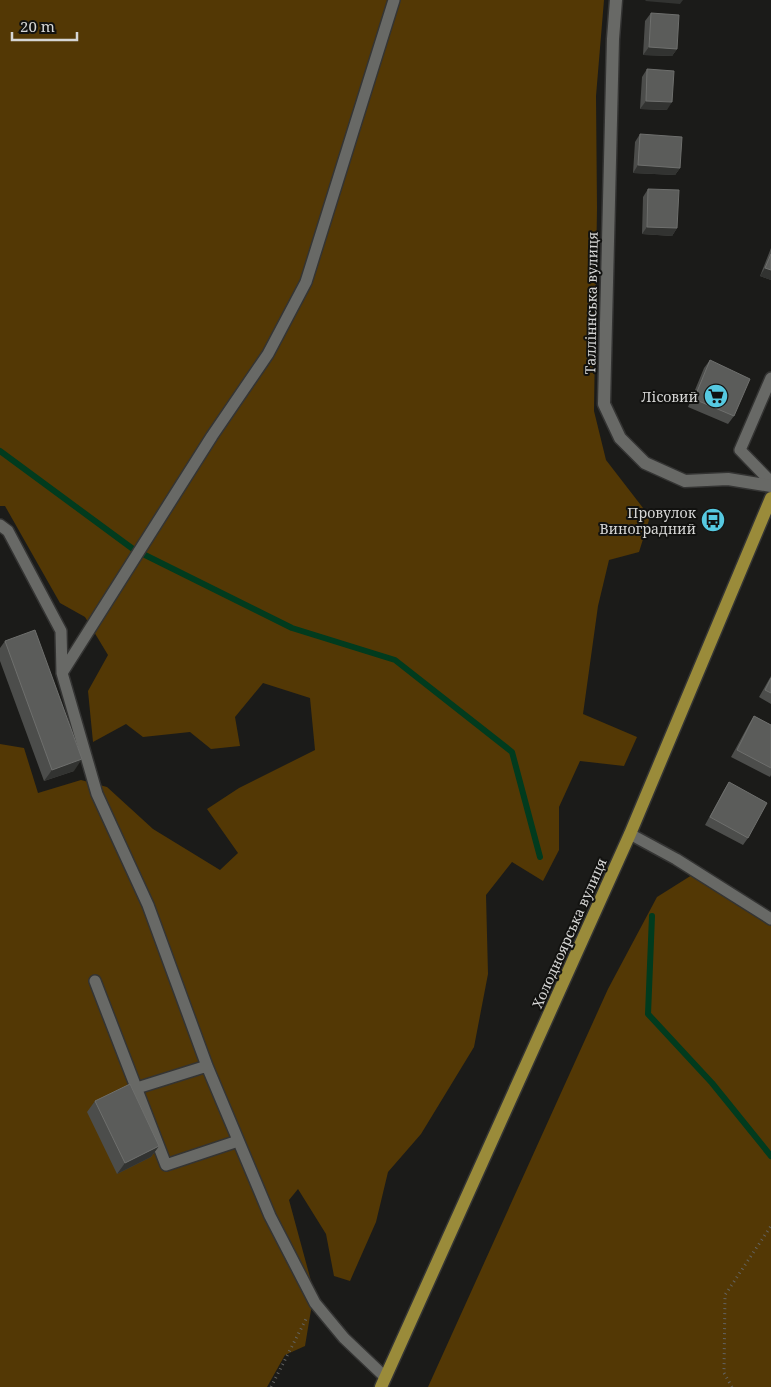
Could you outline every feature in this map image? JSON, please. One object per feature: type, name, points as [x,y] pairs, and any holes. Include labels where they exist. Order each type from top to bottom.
[{"type":"main road","name":"Холодноярська вулиця","points":[[383,1382],[630,834],[771,498]]},
{"type":"street","name":"Талліннська вулиця","points":[[616,0],[613,39],[604,404],[620,438],[645,463],[685,481],[728,479],[771,486]]},
{"type":"lane","points":[[62,672],[212,436],[268,354],[306,282],[394,0]]},
{"type":"lane","points":[[771,378],[740,450],[771,482]]},
{"type":"lane","points":[[0,525],[8,531],[61,630],[62,672],[97,794],[148,905],[207,1066],[270,1216],[314,1303],[383,1382]]},
{"type":"lane","points":[[630,834],[676,859],[771,919]]},
{"type":"lane","points":[[95,981],[166,1165],[238,1141]]},
{"type":"lane","points":[[137,1088],[207,1066]]},
{"type":"path","points":[[732,1387],[724,1373],[725,1295],[771,1226]]},
{"type":"path","points":[[271,1387],[314,1303]]},
{"type":"shaded area","points":[[0,0],[604,0],[596,96],[597,208],[594,411],[606,460],[650,517],[639,552],[609,560],[598,606],[583,714],[637,737],[624,766],[580,761],[559,807],[559,850],[543,881],[512,862],[486,895],[488,974],[474,1047],[421,1134],[388,1172],[376,1222],[350,1281],[334,1276],[326,1234],[298,1189],[289,1200],[314,1292],[305,1346],[285,1355],[267,1387],[0,1387],[0,744],[24,748],[38,793],[81,780],[107,787],[153,829],[220,870],[238,853],[207,809],[239,788],[315,750],[310,698],[263,683],[235,717],[240,746],[211,749],[190,732],[143,737],[126,724],[93,742],[88,691],[108,655],[85,617],[60,603],[5,506],[0,506]]},
{"type":"shaded area","points":[[692,875],[771,924],[771,1387],[428,1387],[608,989],[657,897]]},
{"type":"building","points":[[651,13],[679,15],[677,49],[649,47]]},
{"type":"building","points":[[647,69],[674,71],[672,102],[646,101]]},
{"type":"building","points":[[640,134],[682,137],[680,168],[638,165]]},
{"type":"building","points":[[648,189],[679,190],[677,228],[647,227]]},
{"type":"building","points":[[771,254],[771,270],[765,268]]},
{"type":"building","name":"Лісовий","points":[[710,360],[750,379],[734,416],[694,399]]},
{"type":"building","points":[[35,630],[82,759],[52,770],[5,641]]},
{"type":"building","points":[[771,678],[771,693],[765,690]]},
{"type":"building","points":[[754,716],[771,725],[771,768],[737,750]]},
{"type":"building","points":[[729,782],[767,803],[748,838],[710,817]]},
{"type":"building","points":[[130,1084],[159,1146],[125,1163],[95,1101]]},
{"type":"waterway","points":[[0,451],[133,549]]},
{"type":"waterway","points":[[143,554],[292,628],[395,660],[512,752],[540,857]]},
{"type":"waterway","points":[[652,916],[648,1014],[712,1083],[771,1156]]},
{"type":"place","name":"Лісовий","points":[[716,396]]},
{"type":"place","name":"Провулок Виноградний","points":[[713,520]]}]
